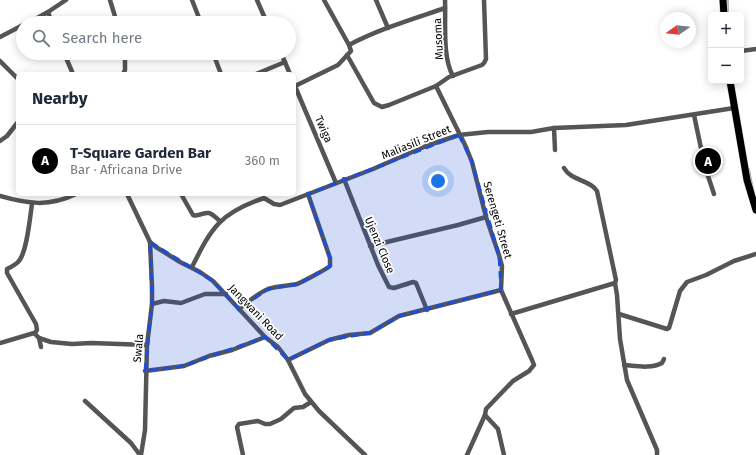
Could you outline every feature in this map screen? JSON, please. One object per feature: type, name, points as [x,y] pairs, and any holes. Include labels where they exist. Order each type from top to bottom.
[{"type":"main road","points":[[723,0],[724,12]]},
{"type":"main road","points":[[730,84],[747,180],[755,207]]},
{"type":"street","points":[[41,16],[66,0]]},
{"type":"street","points":[[110,0],[115,16]]},
{"type":"street","points":[[192,0],[199,16]]},
{"type":"street","points":[[257,0],[264,16]]},
{"type":"street","points":[[296,85],[338,65],[351,52],[349,45],[324,0]]},
{"type":"street","points":[[376,0],[388,28]]},
{"type":"street","name":"Musoma","points":[[445,0],[448,62],[449,69],[453,76]]},
{"type":"street","points":[[347,55],[372,101],[379,106],[389,105],[436,86],[449,77],[482,65],[486,61],[484,0]]},
{"type":"street","points":[[349,45],[388,28],[445,8]]},
{"type":"street","points":[[48,12],[49,16]]},
{"type":"street","points":[[0,37],[16,29]]},
{"type":"street","points":[[744,51],[756,49]]},
{"type":"street","points":[[67,60],[72,72]]},
{"type":"street","points":[[124,72],[125,60]]},
{"type":"street","points":[[216,60],[220,72]]},
{"type":"street","points":[[0,61],[16,77]]},
{"type":"street","points":[[261,72],[285,62],[289,72]]},
{"type":"street","name":"Serengeti Street","points":[[436,86],[472,162],[486,217],[502,266],[501,290],[534,365],[529,371],[513,381],[486,409],[485,415],[466,455]]},
{"type":"street","name":"Twiga","points":[[296,87],[336,183]]},
{"type":"street","name":"Maliasili Street","points":[[192,267],[208,236],[220,221],[228,214],[246,204],[263,196],[274,204],[280,205],[373,169],[426,146],[459,135],[488,132],[531,132],[554,128],[626,125],[734,108]]},
{"type":"street","points":[[694,115],[705,167],[714,194]]},
{"type":"street","points":[[0,141],[7,136],[16,125]]},
{"type":"street","points":[[554,128],[555,150]]},
{"type":"street","points":[[564,168],[568,173],[597,189],[616,280],[615,283],[618,295],[620,339],[627,380],[657,450],[657,455]]},
{"type":"street","name":"Ujenzi Close","points":[[344,179],[370,246],[389,287],[394,288],[413,282],[416,283],[427,310]]},
{"type":"street","points":[[240,309],[260,293],[268,289],[299,284],[330,266],[330,258],[308,194]]},
{"type":"street","points":[[0,196],[32,204],[48,204],[72,196]]},
{"type":"street","points":[[128,196],[150,242]]},
{"type":"street","points":[[181,196],[193,215],[197,216],[206,213],[220,221]]},
{"type":"street","points":[[32,204],[26,240],[19,262],[7,269],[7,273],[36,324],[37,330],[35,333]]},
{"type":"street","points":[[370,246],[486,217]]},
{"type":"street","name":"Jangwani Road","points":[[150,242],[213,281],[265,337],[278,347],[288,360],[305,394],[311,402],[366,455]]},
{"type":"street","name":"Swala","points":[[141,455],[145,430],[146,345],[152,304],[150,242]]},
{"type":"street","points":[[619,314],[667,329],[669,328],[680,291],[687,282],[706,275],[734,261],[756,254]]},
{"type":"street","points":[[511,314],[615,283]]},
{"type":"street","points":[[288,360],[330,340],[349,334],[370,333],[400,316],[501,290]]},
{"type":"street","points":[[152,304],[164,301],[181,303],[205,294],[226,294]]},
{"type":"street","points":[[35,333],[39,338],[40,347]]},
{"type":"street","points":[[0,343],[35,333]]},
{"type":"street","points":[[145,371],[184,366],[265,337]]},
{"type":"street","points":[[39,338],[52,342],[72,344],[91,343],[146,345]]},
{"type":"street","points":[[624,365],[658,366],[664,359]]},
{"type":"street","points":[[85,401],[131,443],[141,455]]},
{"type":"street","points":[[243,455],[236,427],[239,424],[258,421],[265,424],[270,424],[281,419],[294,408],[303,407],[311,402]]},
{"type":"street","points":[[485,415],[498,429],[504,455]]},
{"type":"highlighted area","points":[[459,135],[472,162],[499,255],[501,290],[399,316],[370,333],[329,340],[288,360],[265,337],[184,366],[145,371],[152,304],[150,242],[213,281],[239,309],[268,289],[299,284],[330,266],[330,258],[308,194]]},
{"type":"waterway","points":[[728,0],[728,12]]},
{"type":"waterway","points":[[749,169],[754,193]]},
{"type":"place","name":"T-Square Garden Bar","points":[[708,161]]}]
